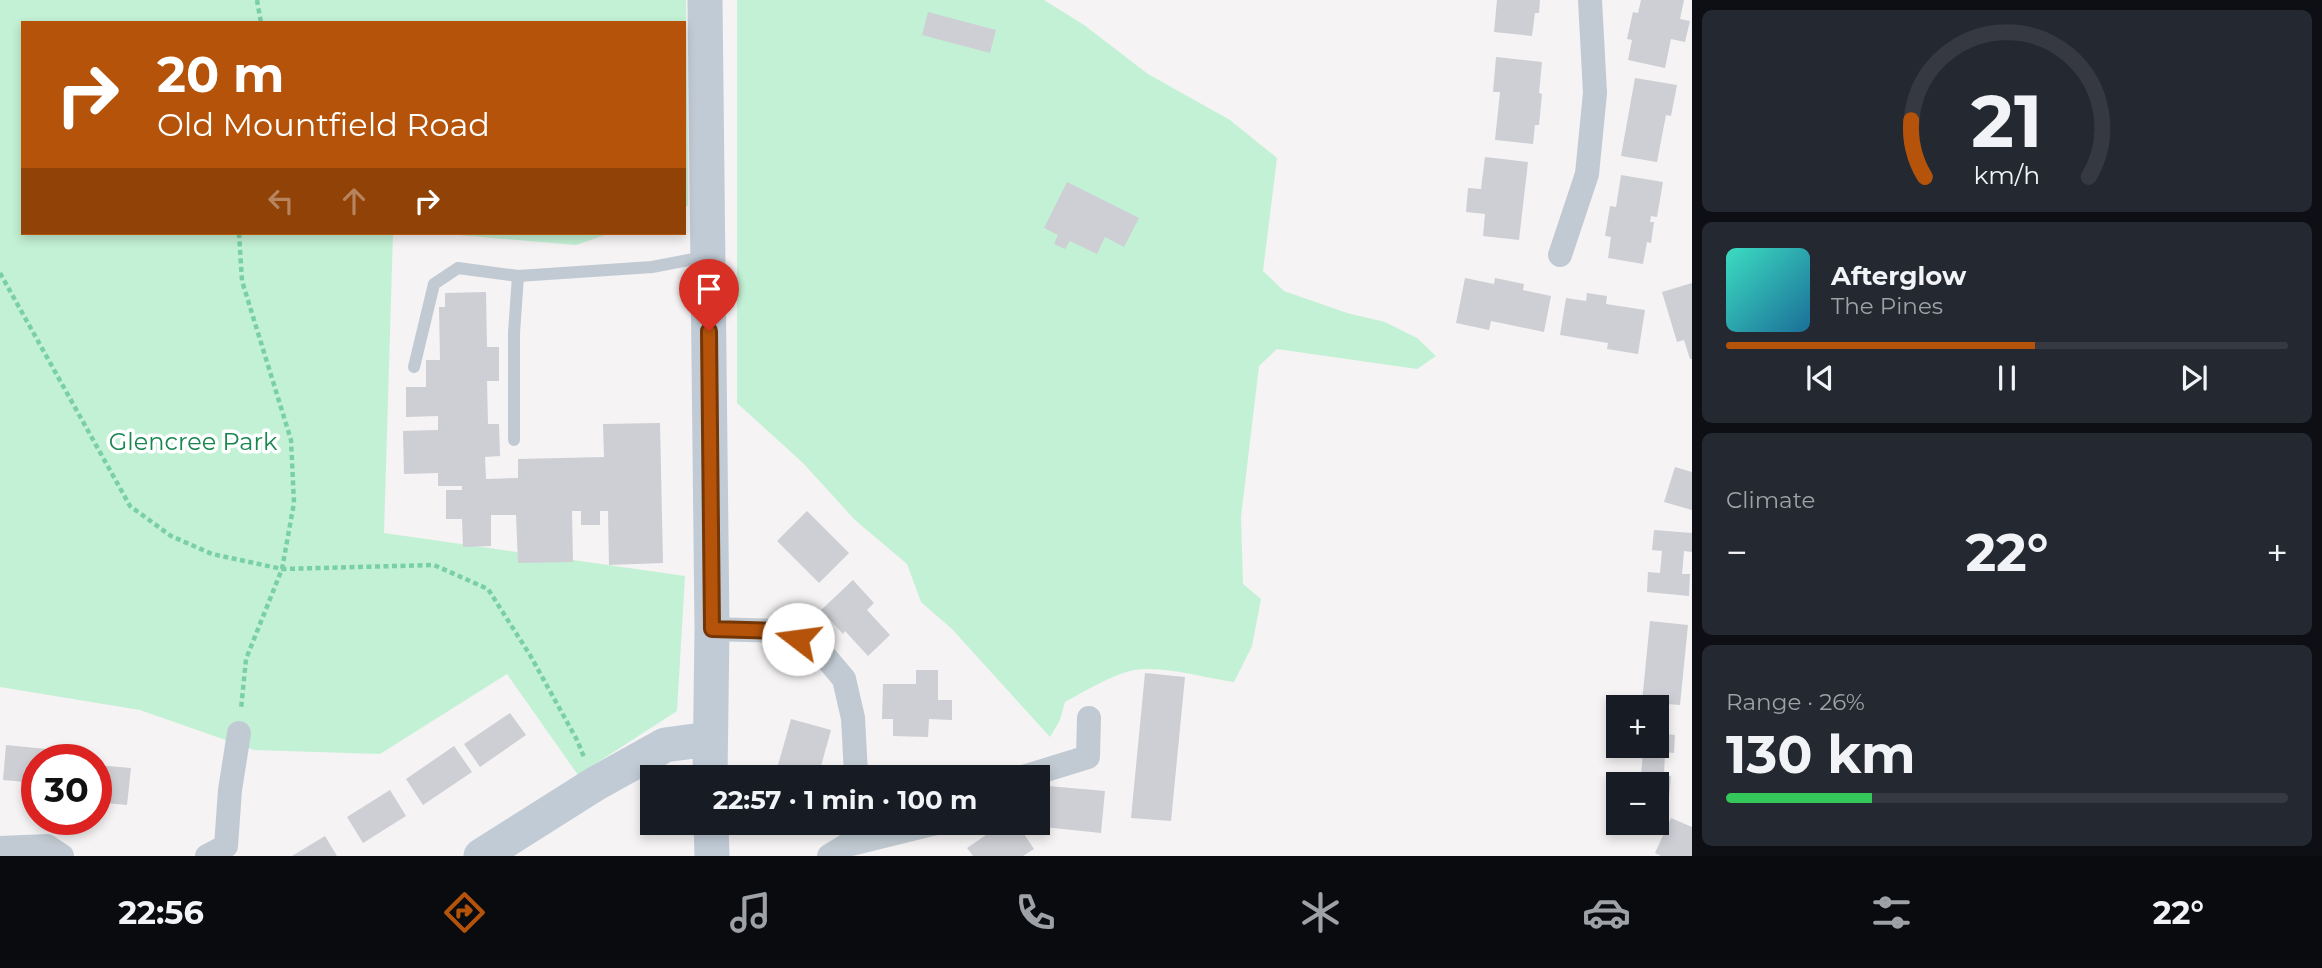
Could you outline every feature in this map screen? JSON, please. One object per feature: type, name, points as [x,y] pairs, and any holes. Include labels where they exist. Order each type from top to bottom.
[{"type":"street","points":[[705,0],[712,629],[710,765]]},
{"type":"street","points":[[1560,255],[1587,174],[1595,93],[1590,0]]},
{"type":"street","points":[[712,629],[778,631],[817,647],[844,679],[853,718],[856,765]]},
{"type":"street","points":[[1050,769],[1088,757],[1089,718]]},
{"type":"street","points":[[208,856],[226,846],[230,790],[239,733]]},
{"type":"street","points":[[481,856],[595,784],[665,744],[709,739]]},
{"type":"street","points":[[711,835],[712,856]]},
{"type":"street","points":[[829,856],[847,845],[887,835]]},
{"type":"street","points":[[0,848],[47,846],[62,856]]},
{"type":"lane","points":[[414,367],[434,284],[458,268],[518,275],[652,267],[708,256]]},
{"type":"lane","points":[[514,440],[514,333],[518,275]]},
{"type":"path","points":[[257,0],[261,21]]},
{"type":"path","points":[[239,235],[242,281],[291,440],[294,503],[282,569],[246,659],[239,733]]},
{"type":"path","points":[[0,273],[130,506],[171,536],[212,554],[282,569],[433,565],[488,589],[530,655],[578,740],[595,784]]},
{"type":"green space","name":"Glencree Park","points":[[0,0],[686,0],[688,206],[686,206],[686,21],[21,21],[21,235],[393,235],[384,533],[685,576],[677,711],[578,775],[507,674],[380,754],[254,750],[140,710],[0,687]]},
{"type":"green space","points":[[737,0],[1044,0],[1084,25],[1148,74],[1230,120],[1277,158],[1263,271],[1284,291],[1347,313],[1385,322],[1417,338],[1436,356],[1417,369],[1277,349],[1259,366],[1241,517],[1243,584],[1261,599],[1252,646],[1234,682],[1168,670],[1130,671],[1065,702],[1060,720],[1050,737],[952,629],[921,602],[907,564],[855,520],[803,463],[737,403]]},
{"type":"green space","points":[[458,235],[605,235],[576,245]]},
{"type":"building","points":[[1497,0],[1540,0],[1532,36],[1494,32]]},
{"type":"building","points":[[1641,0],[1684,0],[1680,19],[1690,21],[1685,42],[1671,39],[1665,68],[1628,60],[1632,40],[1627,39],[1633,12],[1638,13]]},
{"type":"building","points":[[928,12],[996,30],[990,53],[922,35]]},
{"type":"building","points":[[1496,57],[1542,62],[1539,125],[1535,125],[1533,144],[1495,140],[1500,92],[1493,92]]},
{"type":"building","points":[[1635,78],[1677,85],[1671,116],[1666,115],[1657,162],[1621,156]]},
{"type":"building","points":[[1485,157],[1528,162],[1519,240],[1483,236],[1485,214],[1466,212],[1468,188],[1481,189]]},
{"type":"building","points":[[1621,175],[1663,182],[1657,217],[1651,216],[1650,222],[1654,222],[1651,243],[1647,242],[1643,264],[1608,258],[1611,237],[1605,236],[1610,206],[1616,207]]},
{"type":"building","points":[[1067,182],[1139,218],[1124,247],[1105,237],[1097,254],[1070,241],[1065,249],[1054,244],[1058,235],[1044,228]]},
{"type":"building","points":[[1465,278],[1494,284],[1495,278],[1524,284],[1523,290],[1551,296],[1544,332],[1491,321],[1489,330],[1456,323]]},
{"type":"building","points":[[1692,283],[1690,359],[1684,340],[1677,342],[1662,292]]},
{"type":"building","points":[[486,292],[487,347],[499,347],[499,381],[487,381],[488,424],[499,424],[500,456],[485,457],[486,479],[518,478],[518,459],[604,457],[603,424],[660,423],[663,563],[609,565],[608,511],[600,511],[600,525],[581,525],[581,511],[572,511],[573,562],[518,563],[516,515],[491,515],[491,546],[463,547],[462,519],[446,519],[446,490],[462,490],[462,486],[438,486],[438,473],[404,474],[403,431],[438,430],[438,416],[406,417],[406,387],[426,387],[426,360],[440,360],[439,307],[445,307],[445,293]]},
{"type":"building","points":[[1587,293],[1607,296],[1606,304],[1645,310],[1638,354],[1607,349],[1608,343],[1560,335],[1566,298],[1586,301]]},
{"type":"building","points":[[1675,467],[1692,472],[1692,510],[1664,502]]},
{"type":"building","points":[[807,511],[849,553],[819,583],[777,541]]},
{"type":"building","points":[[1654,530],[1692,533],[1692,552],[1684,551],[1682,574],[1690,574],[1689,596],[1647,592],[1648,572],[1660,573],[1662,551],[1652,550]]},
{"type":"building","points":[[853,580],[874,603],[867,610],[890,635],[868,656],[821,610]]},
{"type":"building","points":[[1650,621],[1688,625],[1680,705],[1669,704],[1669,695],[1643,695]]},
{"type":"building","points":[[916,670],[938,670],[938,700],[952,700],[952,720],[929,719],[928,737],[893,736],[893,719],[882,719],[883,684],[916,684]]},
{"type":"building","points":[[1145,673],[1185,677],[1171,821],[1131,818]]},
{"type":"building","points":[[510,713],[526,735],[480,767],[464,744]]},
{"type":"building","points":[[791,719],[831,730],[821,765],[778,765]]},
{"type":"building","points":[[1669,734],[1675,735],[1674,753],[1669,752]]},
{"type":"building","points":[[6,745],[21,746],[21,782],[3,780]]},
{"type":"building","points":[[454,746],[472,772],[423,805],[406,779]]},
{"type":"building","points":[[1642,758],[1665,758],[1664,772],[1641,772]]},
{"type":"building","points":[[112,766],[131,768],[127,805],[112,804]]},
{"type":"building","points":[[1050,786],[1105,791],[1101,833],[1050,828]]},
{"type":"building","points":[[390,790],[406,816],[363,843],[347,817]]},
{"type":"building","points":[[1671,818],[1692,827],[1692,856],[1661,856],[1655,853],[1663,835],[1669,835]]},
{"type":"building","points":[[986,835],[1025,835],[1034,849],[1023,856],[973,856],[967,848]]},
{"type":"building","points":[[325,836],[337,856],[292,856]]},
{"type":"route","points":[[709,331],[712,629],[778,631],[798,639]]}]
